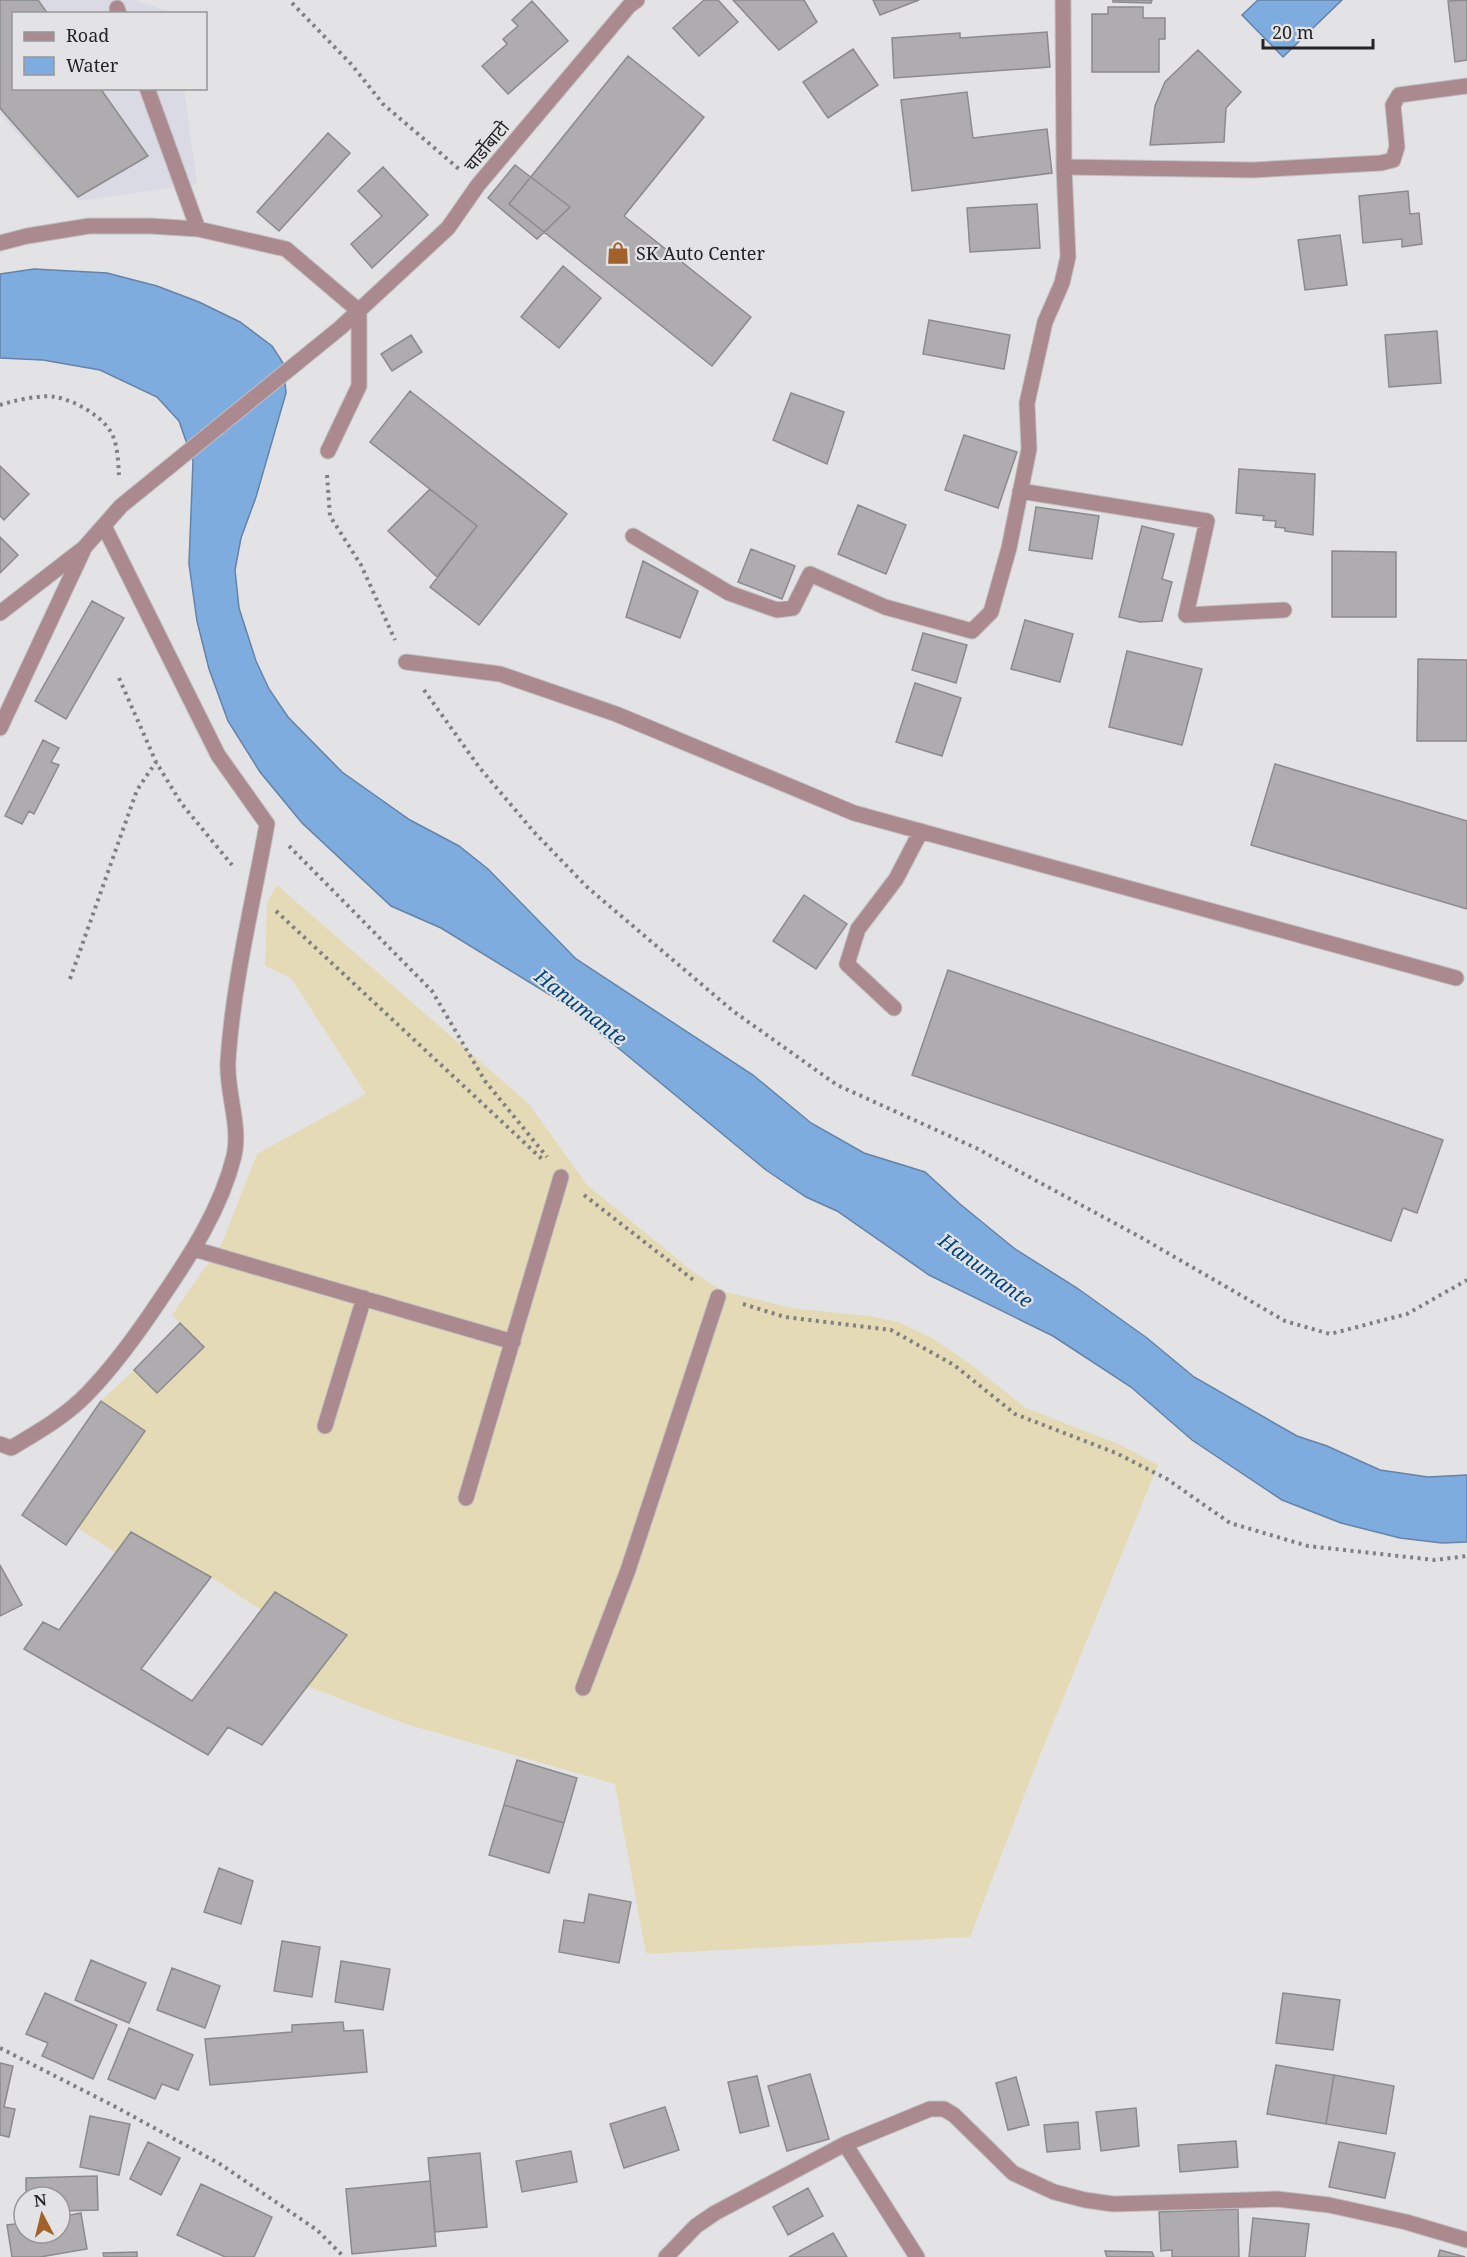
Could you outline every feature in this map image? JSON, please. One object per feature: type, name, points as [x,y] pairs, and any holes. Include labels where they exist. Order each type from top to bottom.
[{"type":"street","name":"चार्डोबाटो","points":[[84,548],[121,506],[340,328],[448,228],[478,185],[629,6],[637,0]]},
{"type":"street","points":[[633,536],[729,593],[777,610],[793,608],[810,574],[885,607],[972,631],[991,612],[1009,548],[1029,449],[1027,403],[1045,322],[1062,283],[1068,257],[1064,167],[1063,0]]},
{"type":"street","points":[[1064,167],[1253,170],[1381,163],[1394,160],[1397,147],[1393,105],[1399,95],[1467,86]]},
{"type":"street","points":[[148,90],[198,229]]},
{"type":"street","points":[[0,243],[27,236],[89,226],[150,226],[198,229],[286,249],[359,311],[359,386],[328,451]]},
{"type":"street","points":[[1020,491],[1207,521],[1186,615],[1284,610]]},
{"type":"street","points":[[0,1444],[11,1448],[51,1424],[87,1394],[130,1344],[194,1249],[215,1208],[234,1154],[234,1119],[227,1065],[231,1018],[267,825],[218,754],[104,526]]},
{"type":"street","points":[[0,613],[84,548]]},
{"type":"street","points":[[0,728],[84,548]]},
{"type":"street","points":[[406,662],[500,674],[616,714],[854,813],[1456,978]]},
{"type":"street","points":[[894,1008],[847,964],[858,929],[896,879],[921,831]]},
{"type":"street","points":[[466,1498],[561,1177]]},
{"type":"street","points":[[194,1249],[513,1342]]},
{"type":"street","points":[[583,1688],[628,1570],[718,1297]]},
{"type":"street","points":[[325,1426],[364,1298]]},
{"type":"street","points":[[666,2257],[696,2226],[715,2213],[845,2144],[930,2109],[944,2109],[954,2115],[1013,2173],[1054,2192],[1085,2200],[1113,2204],[1277,2199],[1319,2204],[1406,2222],[1467,2240]]},
{"type":"street","points":[[845,2144],[917,2257]]},
{"type":"path","points":[[292,3],[352,65],[383,104],[478,185]]},
{"type":"path","points":[[0,405],[53,396],[75,404],[101,420],[112,433],[117,450],[121,506]]},
{"type":"path","points":[[328,451],[327,487],[330,516],[361,565],[406,662],[478,767],[534,832],[587,887],[734,1011],[837,1085],[976,1148],[1142,1238],[1285,1321],[1330,1334],[1407,1314],[1467,1280]]},
{"type":"path","points":[[119,678],[156,762],[181,803],[255,892],[561,1177],[689,1278],[718,1297],[785,1317],[891,1330],[954,1365],[1015,1414],[1116,1453],[1167,1479],[1230,1523],[1308,1546],[1435,1560],[1467,1556]]},
{"type":"path","points":[[70,979],[137,790],[156,762]]},
{"type":"path","points":[[267,825],[432,991],[485,1081],[561,1177]]},
{"type":"path","points":[[0,2048],[114,2106],[220,2164],[317,2230],[344,2257]]},
{"type":"shaded area","points":[[0,0],[135,0],[171,12],[12,12],[12,90],[184,90],[197,184],[78,201],[0,114]]},
{"type":"sand","points":[[277,885],[529,1104],[587,1185],[692,1271],[722,1291],[791,1308],[869,1316],[898,1322],[932,1338],[970,1364],[1026,1408],[1121,1445],[1158,1465],[1032,1775],[970,1937],[646,1954],[615,1784],[406,1724],[307,1686],[347,1634],[275,1592],[261,1610],[211,1577],[132,1533],[116,1553],[78,1528],[145,1431],[101,1401],[134,1370],[158,1393],[203,1347],[172,1315],[222,1243],[257,1154],[366,1094],[291,978],[265,966],[267,903]]},
{"type":"water","points":[[1258,0],[1342,0],[1283,57],[1242,15]]},
{"type":"water","name":"Hanumante","points":[[34,269],[107,273],[157,286],[199,302],[240,322],[272,346],[283,363],[286,393],[256,497],[241,538],[235,570],[239,608],[256,661],[269,689],[288,717],[342,772],[410,820],[459,846],[488,869],[576,959],[753,1075],[811,1123],[864,1153],[925,1172],[1015,1249],[1077,1288],[1147,1338],[1194,1377],[1297,1436],[1327,1446],[1380,1470],[1428,1477],[1467,1475],[1467,1542],[1442,1543],[1400,1538],[1341,1523],[1282,1500],[1192,1440],[1131,1387],[1053,1336],[929,1275],[837,1211],[806,1197],[766,1170],[565,1004],[441,928],[391,906],[302,823],[260,772],[228,721],[209,669],[197,621],[189,564],[193,461],[179,421],[157,397],[100,370],[43,360],[0,358],[0,274]]},
{"type":"building","points":[[0,0],[38,0],[47,12],[12,12],[12,90],[101,90],[148,156],[78,197],[0,108]]},
{"type":"building","points":[[704,0],[718,0],[738,22],[699,56],[673,28]]},
{"type":"building","points":[[733,0],[804,0],[817,22],[779,50]]},
{"type":"building","points":[[873,0],[919,0],[880,15]]},
{"type":"building","points":[[1113,0],[1152,0],[1151,3],[1113,2]]},
{"type":"building","points":[[1467,0],[1467,60],[1455,62],[1448,1]]},
{"type":"building","points":[[532,1],[568,41],[508,94],[482,66],[507,44],[503,39],[518,26],[512,20]]},
{"type":"building","points":[[1108,7],[1143,7],[1143,18],[1165,18],[1165,39],[1159,39],[1159,72],[1092,72],[1092,14],[1108,14]]},
{"type":"building","points":[[1047,32],[1050,67],[894,78],[892,38],[960,33],[960,38]]},
{"type":"building","points":[[853,49],[878,85],[828,118],[803,82]]},
{"type":"building","points":[[1198,50],[1241,92],[1226,108],[1224,142],[1150,145],[1155,106],[1165,82]]},
{"type":"building","points":[[628,56],[704,117],[624,216],[751,317],[712,366],[509,204]]},
{"type":"building","points":[[967,92],[973,138],[1047,129],[1052,173],[912,191],[901,100]]},
{"type":"building","points":[[328,133],[350,153],[279,231],[257,212]]},
{"type":"building","points":[[515,165],[570,207],[537,239],[488,198]]},
{"type":"building","points":[[383,167],[428,215],[372,268],[351,244],[382,216],[358,191]]},
{"type":"building","points":[[1408,191],[1410,214],[1419,213],[1422,244],[1402,247],[1402,239],[1363,243],[1359,196]]},
{"type":"building","points":[[1037,204],[1040,248],[970,252],[967,208]]},
{"type":"building","points":[[1340,235],[1347,285],[1305,290],[1298,240]]},
{"type":"building","points":[[563,266],[601,298],[559,348],[521,317]]},
{"type":"building","points":[[929,320],[1010,335],[1004,369],[923,354]]},
{"type":"building","points":[[1437,331],[1441,383],[1389,387],[1385,335]]},
{"type":"building","points":[[411,335],[422,352],[392,371],[381,354]]},
{"type":"building","points":[[410,391],[567,514],[479,625],[430,587],[477,526],[370,442]]},
{"type":"building","points":[[791,393],[844,412],[827,464],[773,440]]},
{"type":"building","points":[[964,435],[1017,452],[998,508],[945,490]]},
{"type":"building","points":[[0,466],[29,494],[4,520],[0,516]]},
{"type":"building","points":[[1239,469],[1315,474],[1313,535],[1285,531],[1285,528],[1275,527],[1276,521],[1263,520],[1264,516],[1236,513]]},
{"type":"building","points":[[430,489],[477,526],[437,577],[388,531]]},
{"type":"building","points":[[858,505],[906,525],[886,574],[838,554]]},
{"type":"building","points":[[1036,507],[1099,516],[1092,559],[1029,550]]},
{"type":"building","points":[[1142,526],[1174,534],[1162,579],[1172,582],[1162,621],[1140,622],[1119,617]]},
{"type":"building","points":[[0,537],[18,555],[0,573]]},
{"type":"building","points":[[751,549],[795,566],[782,599],[738,582]]},
{"type":"building","points":[[1332,551],[1396,552],[1396,617],[1332,617]]},
{"type":"building","points":[[643,561],[698,591],[680,638],[626,617]]},
{"type":"building","points":[[92,601],[124,618],[66,719],[35,701]]},
{"type":"building","points":[[1025,620],[1073,634],[1060,682],[1011,669]]},
{"type":"building","points":[[923,633],[967,645],[956,683],[912,670]]},
{"type":"building","points":[[1127,651],[1202,669],[1182,745],[1109,727]]},
{"type":"building","points":[[1418,659],[1467,660],[1467,741],[1417,741]]},
{"type":"building","points":[[915,683],[961,698],[942,756],[896,742]]},
{"type":"building","points":[[43,740],[59,748],[51,762],[59,765],[34,814],[29,811],[22,824],[5,816]]},
{"type":"building","points":[[1275,764],[1467,821],[1467,909],[1251,845]]},
{"type":"building","points":[[804,895],[847,924],[816,969],[773,941]]},
{"type":"building","points":[[948,970],[1443,1140],[1417,1213],[1403,1208],[1391,1241],[912,1075]]},
{"type":"building","points":[[180,1323],[204,1347],[157,1393],[134,1370]]},
{"type":"building","points":[[101,1401],[145,1431],[66,1545],[22,1515]]},
{"type":"building","points":[[131,1532],[211,1577],[141,1669],[192,1701],[275,1592],[347,1635],[262,1745],[228,1727],[208,1755],[24,1649],[43,1622],[59,1630]]},
{"type":"building","points":[[0,1565],[22,1605],[0,1616]]},
{"type":"building","points":[[517,1760],[577,1778],[564,1823],[504,1805]]},
{"type":"building","points":[[504,1805],[564,1823],[549,1873],[489,1855]]},
{"type":"building","points":[[219,1868],[253,1881],[241,1924],[204,1912]]},
{"type":"building","points":[[589,1894],[631,1902],[619,1963],[559,1952],[564,1920],[584,1923]]},
{"type":"building","points":[[282,1941],[320,1947],[312,1997],[274,1991]]},
{"type":"building","points":[[91,1960],[146,1983],[129,2023],[75,2000]]},
{"type":"building","points":[[341,1961],[390,1969],[383,2010],[335,2002]]},
{"type":"building","points":[[172,1968],[220,1986],[205,2028],[157,2010]]},
{"type":"building","points":[[45,1993],[117,2025],[93,2079],[42,2056],[48,2043],[26,2034]]},
{"type":"building","points":[[1283,1993],[1340,2000],[1333,2050],[1276,2043]]},
{"type":"building","points":[[343,2022],[344,2031],[363,2030],[367,2072],[210,2085],[205,2039],[292,2032],[292,2025]]},
{"type":"building","points":[[129,2028],[193,2055],[178,2090],[162,2084],[155,2099],[108,2079]]},
{"type":"building","points":[[0,2063],[13,2066],[4,2107],[15,2109],[9,2137],[0,2135]]},
{"type":"building","points":[[1276,2065],[1334,2075],[1326,2124],[1267,2114]]},
{"type":"building","points":[[810,2074],[829,2139],[787,2151],[768,2086]]},
{"type":"building","points":[[1334,2075],[1394,2086],[1386,2134],[1326,2124]]},
{"type":"building","points":[[757,2076],[769,2126],[740,2133],[728,2082]]},
{"type":"building","points":[[1016,2077],[1029,2125],[1008,2130],[996,2083]]},
{"type":"building","points":[[665,2107],[679,2150],[624,2168],[610,2124]]},
{"type":"building","points":[[1136,2108],[1139,2146],[1101,2151],[1096,2112]]},
{"type":"building","points":[[90,2116],[130,2124],[119,2175],[80,2167]]},
{"type":"building","points":[[1078,2122],[1080,2149],[1047,2152],[1044,2125]]},
{"type":"building","points":[[1236,2141],[1238,2167],[1180,2172],[1178,2145]]},
{"type":"building","points":[[148,2142],[180,2158],[161,2195],[130,2179]]},
{"type":"building","points":[[1339,2142],[1395,2153],[1385,2198],[1329,2187]]},
{"type":"building","points":[[571,2151],[577,2182],[522,2192],[516,2161]]},
{"type":"building","points":[[480,2153],[487,2227],[435,2232],[428,2158]]},
{"type":"building","points":[[97,2176],[98,2210],[72,2211],[72,2185],[26,2185],[26,2178]]},
{"type":"building","points":[[430,2181],[436,2246],[352,2254],[346,2189]]},
{"type":"building","points":[[201,2184],[272,2217],[254,2257],[225,2257],[177,2235]]},
{"type":"building","points":[[808,2188],[823,2216],[788,2235],[773,2207]]},
{"type":"building","points":[[1238,2209],[1239,2257],[1172,2257],[1172,2250],[1161,2251],[1159,2212]]},
{"type":"building","points":[[81,2213],[87,2249],[40,2257],[12,2257],[7,2225],[12,2224],[12,2245],[72,2245],[72,2215]]},
{"type":"building","points":[[1253,2218],[1309,2224],[1305,2257],[1249,2257]]},
{"type":"building","points":[[833,2233],[847,2257],[789,2257]]},
{"type":"building","points":[[1440,2250],[1465,2257],[1438,2257]]},
{"type":"building","points":[[1105,2251],[1152,2252],[1154,2257],[1107,2257]]},
{"type":"building","points":[[137,2252],[137,2257],[104,2257],[103,2253]]},
{"type":"place","name":"SK Auto Center","points":[[618,253]]}]
